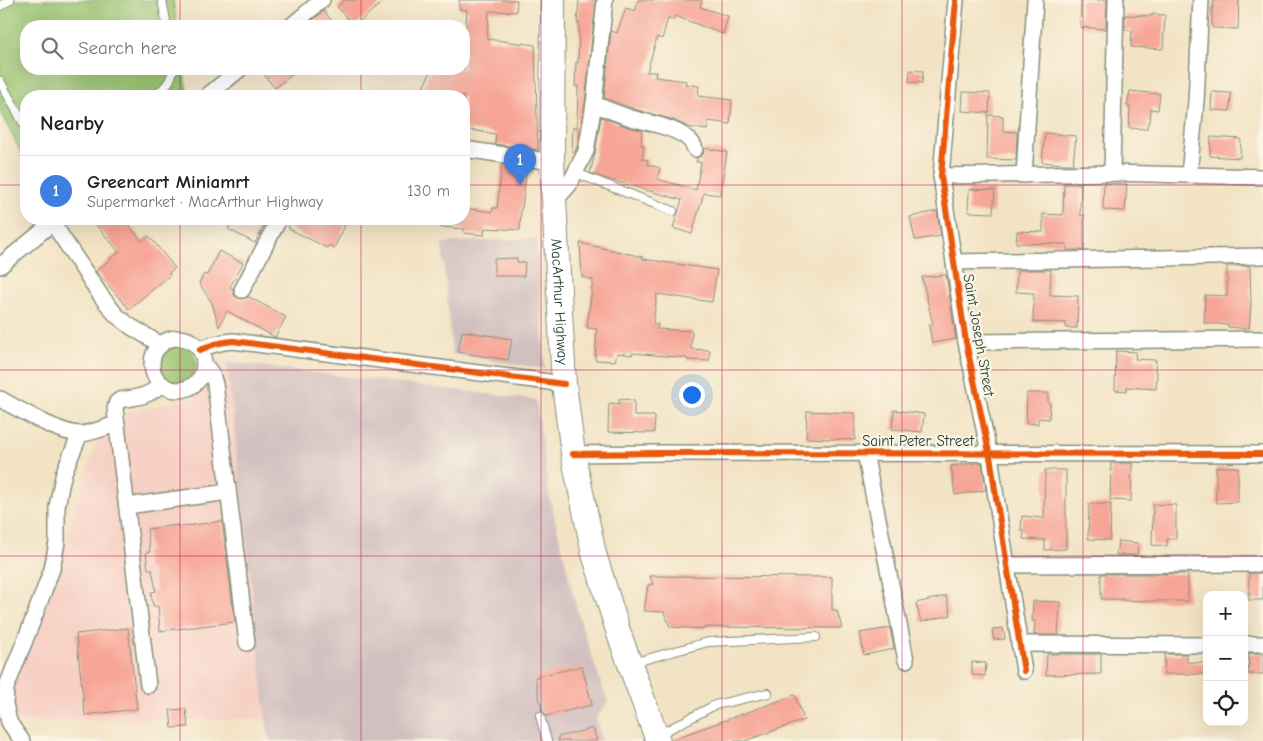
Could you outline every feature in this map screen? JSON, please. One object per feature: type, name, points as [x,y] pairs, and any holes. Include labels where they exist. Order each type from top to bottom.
[{"type":"highway","name":"MacArthur Highway","points":[[553,0],[552,162],[564,384],[573,454],[594,554],[619,634],[657,739]]},
{"type":"street","points":[[298,20],[322,0]]},
{"type":"street","points":[[554,202],[569,185],[586,152],[594,104],[605,0]]},
{"type":"street","name":"Saint Joseph Street","points":[[956,0],[941,176],[966,342],[990,454],[1024,671]]},
{"type":"street","points":[[1024,175],[1035,0]]},
{"type":"street","points":[[1112,173],[1116,0]]},
{"type":"street","points":[[1189,175],[1196,102],[1201,0]]},
{"type":"street","points":[[214,90],[233,75]]},
{"type":"street","points":[[594,104],[671,129],[691,140],[695,148]]},
{"type":"street","points":[[470,150],[552,162]]},
{"type":"street","points":[[941,176],[1112,173],[1263,177]]},
{"type":"street","points":[[0,266],[50,225]]},
{"type":"street","points":[[57,225],[101,296],[116,315],[161,345]]},
{"type":"street","points":[[242,290],[276,225]]},
{"type":"street","points":[[954,262],[1263,256]]},
{"type":"street","points":[[186,339],[194,343],[200,350],[204,365],[198,380],[192,385],[177,390],[162,384],[156,378],[152,360],[155,352],[168,340],[186,339]]},
{"type":"street","points":[[966,342],[1263,339]]},
{"type":"street","points":[[200,350],[211,344],[233,341],[564,384]]},
{"type":"street","points":[[204,365],[210,370],[215,384],[247,644]]},
{"type":"street","points":[[148,685],[115,405],[120,400],[146,396],[162,384]]},
{"type":"street","points":[[0,399],[68,432],[80,434],[117,424]]},
{"type":"street","points":[[22,741],[9,722],[5,704],[6,688],[52,569],[57,542],[57,507],[60,491],[64,472],[80,434]]},
{"type":"street","points":[[865,453],[906,660]]},
{"type":"street","name":"Saint Peter Street","points":[[573,454],[1263,454]]},
{"type":"street","points":[[127,506],[228,492]]},
{"type":"street","points":[[1007,565],[1263,564]]},
{"type":"street","points":[[1019,644],[1203,645]]},
{"type":"street","points":[[1248,644],[1263,644]]},
{"type":"lane","points":[[0,6],[10,0]]},
{"type":"lane","points":[[162,0],[165,20]]},
{"type":"lane","points":[[162,90],[171,79],[172,75]]},
{"type":"lane","points":[[0,81],[20,117]]},
{"type":"lane","points":[[576,173],[673,211]]},
{"type":"lane","points":[[630,663],[708,642],[816,637]]},
{"type":"lane","points":[[657,739],[715,705],[768,692]]},
{"type":"lane","points":[[540,716],[547,741]]},
{"type":"shaded area","points":[[536,238],[545,369],[452,354],[442,243]]},
{"type":"shaded area","points":[[217,359],[227,362],[266,719],[14,721],[9,699],[43,612],[104,416],[192,399],[206,389]]},
{"type":"shaded area","points":[[227,362],[536,400],[549,495],[578,614],[608,702],[596,718],[602,741],[270,741]]},
{"type":"green space","points":[[0,0],[173,0],[176,20],[20,20],[20,75],[184,75],[187,90],[20,90],[20,150],[0,112]]},
{"type":"green space","points":[[178,346],[191,351],[196,364],[191,377],[178,382],[165,377],[160,364],[165,351]]},
{"type":"building","points":[[345,0],[385,0],[361,20],[349,20],[337,7]]},
{"type":"building","points":[[459,0],[517,0],[516,12],[489,11],[487,39],[535,45],[538,150],[495,144],[496,134],[470,130],[470,90],[422,90],[429,75],[470,75],[470,20],[466,20],[467,10],[459,9]]},
{"type":"building","points":[[579,0],[596,0],[585,103],[577,148],[575,152],[572,152],[573,127],[577,127],[578,86],[575,86],[576,62],[578,63],[579,23],[577,23]]},
{"type":"building","points":[[638,0],[702,0],[700,7],[728,16],[723,34],[675,16],[673,20],[668,18],[662,39],[657,37],[647,72],[656,72],[655,77],[686,81],[685,84],[699,86],[698,96],[732,100],[730,124],[708,121],[707,130],[688,127],[671,119],[634,109],[604,98],[611,31],[617,33],[626,8],[635,11]]},
{"type":"building","points":[[1081,0],[1107,0],[1106,29],[1080,27]]},
{"type":"building","points":[[1214,0],[1239,0],[1238,29],[1212,28]]},
{"type":"building","points":[[324,11],[331,20],[313,20]]},
{"type":"building","points":[[1152,14],[1165,15],[1163,49],[1131,47],[1132,30],[1125,30],[1125,15],[1152,16]]},
{"type":"building","points":[[910,70],[923,71],[922,83],[909,82]]},
{"type":"building","points":[[264,75],[291,75],[275,88]]},
{"type":"building","points":[[1130,91],[1160,94],[1158,110],[1151,109],[1150,122],[1148,122],[1147,129],[1129,128],[1130,107],[1127,106]]},
{"type":"building","points":[[963,92],[990,93],[989,113],[962,111]]},
{"type":"building","points":[[1212,92],[1231,93],[1230,111],[1211,110]]},
{"type":"building","points":[[988,115],[1003,116],[1003,131],[1017,132],[1016,160],[987,159]]},
{"type":"building","points":[[601,117],[642,130],[641,145],[644,146],[642,159],[648,160],[647,164],[660,168],[657,179],[696,190],[701,162],[696,162],[697,158],[703,154],[704,148],[727,152],[720,195],[704,193],[692,234],[673,228],[682,200],[590,173]]},
{"type":"building","points":[[1045,133],[1076,136],[1073,164],[1042,162]]},
{"type":"building","points":[[1211,137],[1241,139],[1240,158],[1210,156]]},
{"type":"building","points":[[502,164],[527,168],[520,230],[485,228],[484,235],[464,233],[464,229],[440,227],[440,225],[470,225],[470,209],[492,212],[493,208],[497,208]]},
{"type":"building","points":[[1104,183],[1127,184],[1125,211],[1103,210]]},
{"type":"building","points":[[1064,184],[1081,184],[1080,215],[1084,215],[1084,250],[1067,250],[1067,244],[1016,243],[1017,231],[1043,232],[1043,214],[1063,215]]},
{"type":"building","points":[[969,189],[995,190],[993,213],[968,212]]},
{"type":"building","points":[[937,211],[941,236],[915,240],[910,217]]},
{"type":"building","points":[[96,225],[129,225],[142,241],[149,236],[175,268],[169,273],[170,275],[129,309],[96,271],[119,252]]},
{"type":"building","points":[[230,225],[264,226],[255,243],[228,229]]},
{"type":"building","points":[[289,225],[345,226],[334,248],[329,245],[327,248],[288,228]]},
{"type":"building","points":[[580,243],[643,257],[643,259],[717,270],[712,302],[657,294],[653,324],[658,324],[657,329],[692,331],[691,349],[710,350],[709,361],[632,353],[632,355],[617,353],[615,361],[595,360],[597,329],[587,328],[593,280],[582,277]]},
{"type":"building","points":[[219,251],[243,263],[230,287],[233,289],[234,295],[242,299],[251,298],[286,317],[275,337],[227,311],[219,327],[212,303],[199,283],[204,274],[207,275]]},
{"type":"building","points":[[517,258],[517,262],[525,262],[524,276],[494,276],[494,259]]},
{"type":"building","points":[[1227,266],[1250,266],[1251,306],[1249,329],[1204,323],[1205,295],[1227,296]]},
{"type":"building","points":[[1017,270],[1051,270],[1050,295],[1078,296],[1077,328],[1066,328],[1066,323],[1033,322],[1034,293],[1016,292]]},
{"type":"building","points":[[946,275],[956,339],[932,343],[929,325],[933,325],[922,277]]},
{"type":"building","points":[[462,331],[512,339],[508,360],[458,352]]},
{"type":"building","points":[[1116,351],[1136,352],[1135,359],[1156,360],[1156,389],[1127,387],[1127,391],[1115,390]]},
{"type":"building","points":[[1027,393],[1048,393],[1048,403],[1050,403],[1049,419],[1038,418],[1038,424],[1026,423]]},
{"type":"building","points":[[619,399],[634,400],[634,416],[655,416],[654,433],[608,432],[609,403],[619,404]]},
{"type":"building","points":[[894,410],[924,414],[922,432],[892,429]]},
{"type":"building","points":[[807,411],[855,413],[855,440],[806,438]]},
{"type":"building","points":[[982,463],[986,490],[955,495],[951,466]]},
{"type":"building","points":[[1111,463],[1132,463],[1131,501],[1110,500]]},
{"type":"building","points":[[1216,467],[1238,467],[1238,502],[1216,503]]},
{"type":"building","points":[[1045,470],[1066,470],[1066,549],[1045,550],[1045,540],[1023,539],[1024,531],[1021,531],[1022,516],[1044,518]]},
{"type":"building","points":[[1089,504],[1111,504],[1110,540],[1088,539]]},
{"type":"building","points":[[1153,504],[1176,505],[1176,539],[1167,539],[1167,546],[1152,545]]},
{"type":"building","points":[[222,521],[235,622],[160,631],[158,606],[153,606],[151,592],[156,591],[152,569],[148,569],[146,552],[150,552],[147,529]]},
{"type":"building","points":[[1118,541],[1138,543],[1137,555],[1116,555]]},
{"type":"building","points":[[1249,573],[1263,573],[1263,600],[1249,600]]},
{"type":"building","points":[[1101,574],[1188,574],[1188,601],[1101,599]]},
{"type":"building","points":[[650,576],[832,577],[832,610],[837,610],[842,628],[705,627],[705,629],[670,627],[664,612],[644,611],[648,585],[653,584]]},
{"type":"building","points":[[946,596],[951,615],[921,622],[916,603]]},
{"type":"building","points":[[1033,601],[1060,602],[1058,635],[1034,635],[1035,621],[1032,621]]},
{"type":"building","points":[[128,628],[137,709],[85,715],[76,634]]},
{"type":"building","points":[[890,628],[894,649],[864,655],[860,633]]},
{"type":"building","points":[[1003,628],[1005,639],[994,640],[992,630]]},
{"type":"building","points":[[1249,653],[1263,653],[1263,674],[1248,674]]},
{"type":"building","points":[[1047,654],[1101,654],[1101,674],[1046,675]]},
{"type":"building","points":[[1165,654],[1187,654],[1187,662],[1203,663],[1203,674],[1164,674]]},
{"type":"building","points":[[972,662],[986,663],[985,676],[972,675]]},
{"type":"building","points":[[582,666],[592,705],[546,716],[542,711],[535,677]]},
{"type":"building","points":[[795,695],[804,720],[745,741],[673,741],[673,739]]},
{"type":"building","points":[[186,709],[188,727],[172,728],[170,710]]},
{"type":"building","points":[[593,728],[597,741],[558,741],[558,737]]},
{"type":"cycle path","points":[[956,0],[941,176],[966,342],[991,462],[1024,671]]},
{"type":"cycle path","points":[[200,350],[208,346],[233,341],[564,384]]},
{"type":"cycle path","points":[[573,454],[1263,454]]},
{"type":"place","name":"Greencart Miniamrt","points":[[520,185]]}]
